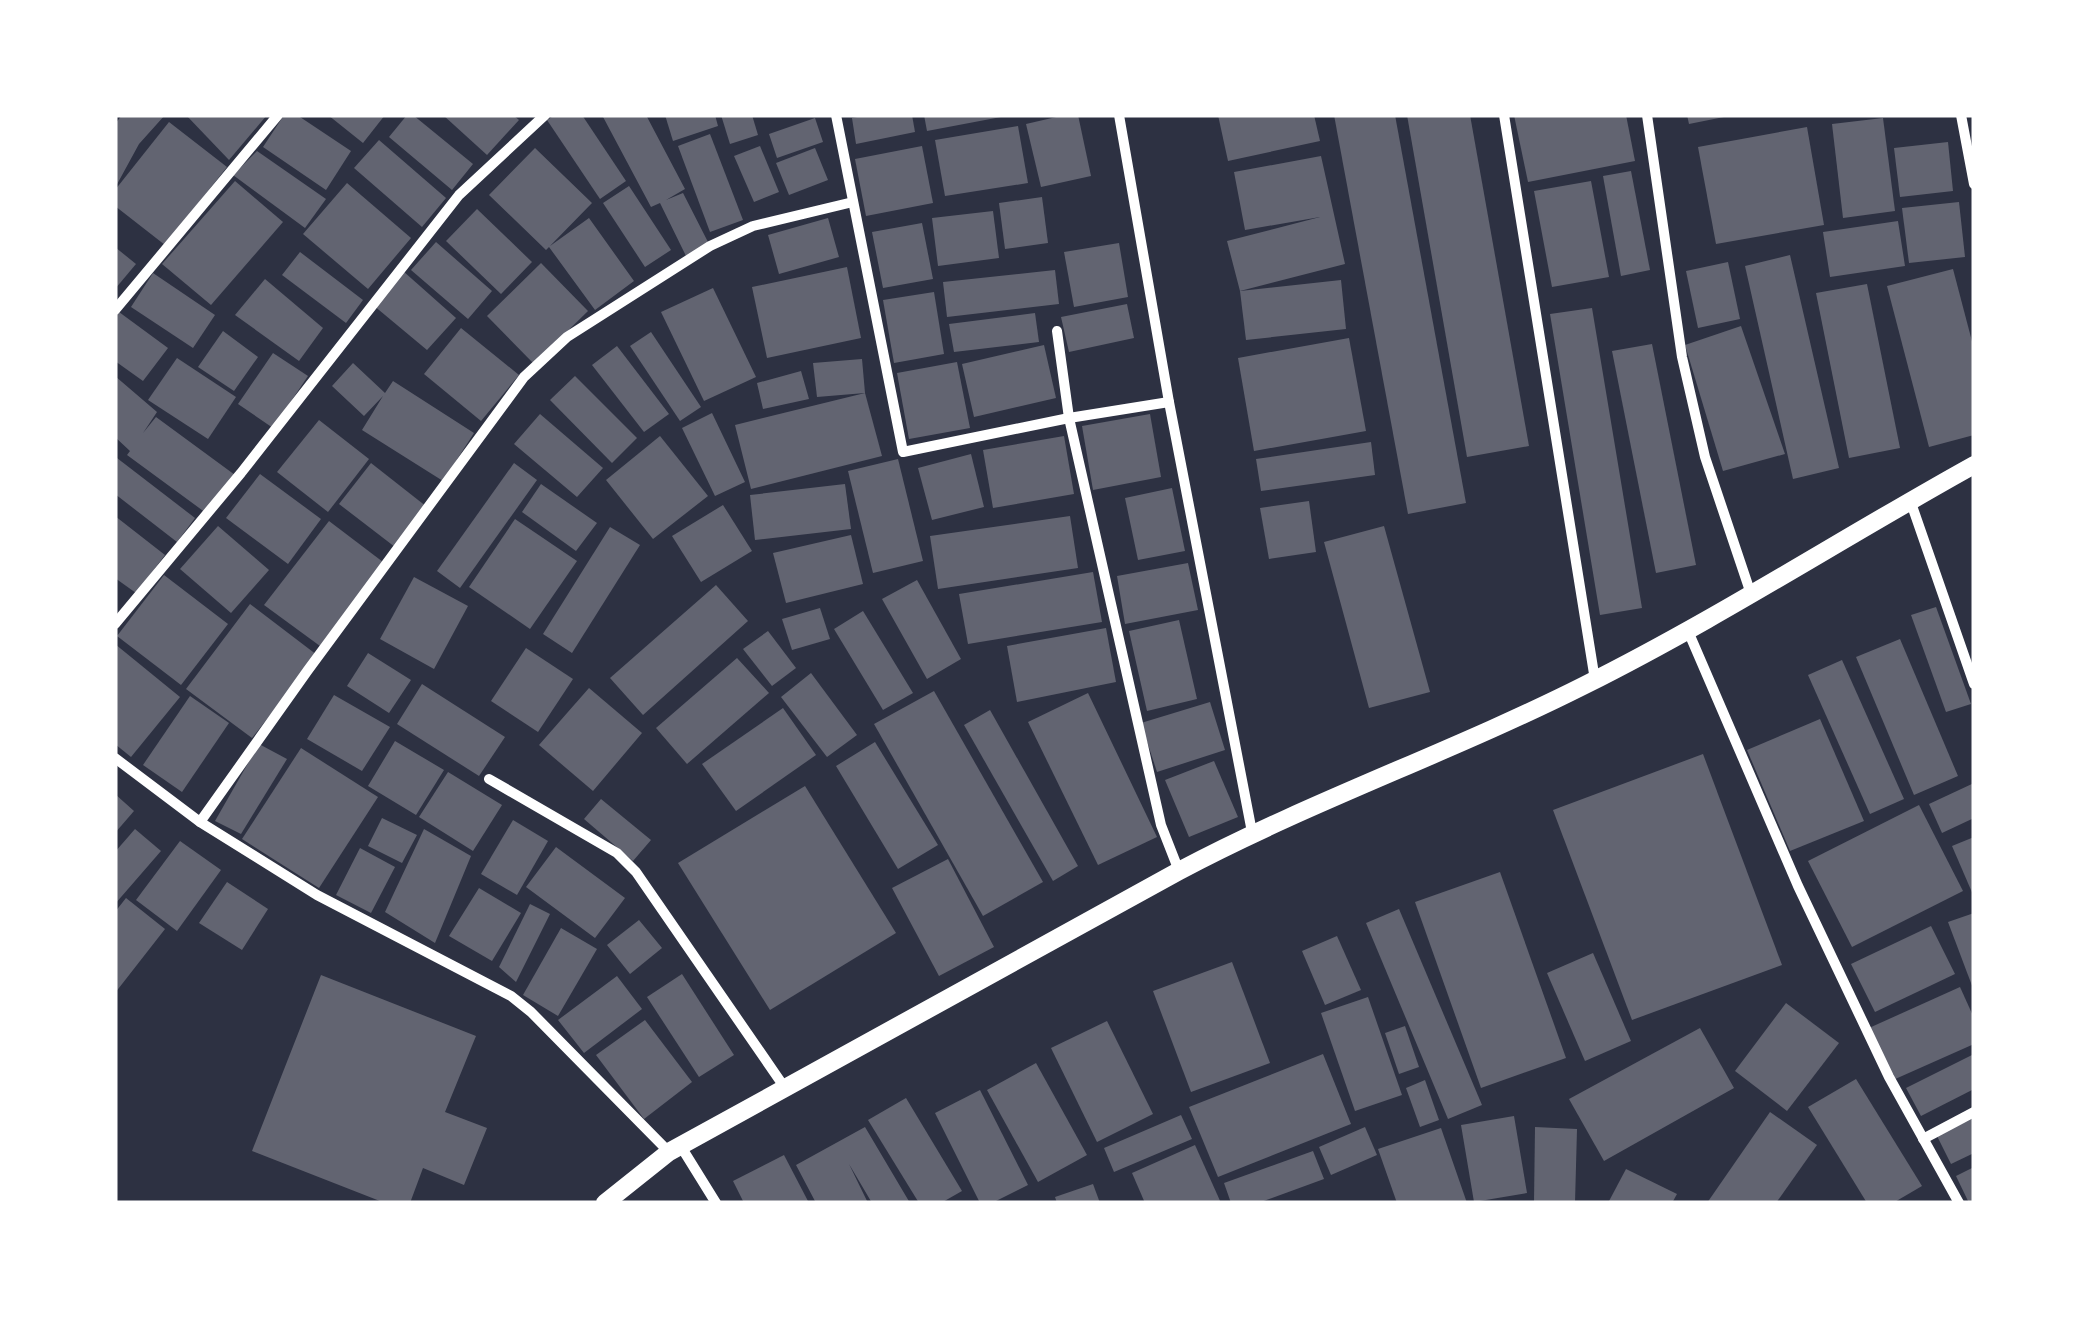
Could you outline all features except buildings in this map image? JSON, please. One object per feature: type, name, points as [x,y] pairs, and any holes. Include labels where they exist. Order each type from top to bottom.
[{"type":"street","points":[[115,310],[278,115]]},
{"type":"street","points":[[115,624],[241,473],[459,195],[544,115]]},
{"type":"street","points":[[836,115],[903,452],[1170,402]]},
{"type":"street","points":[[1119,115],[1252,832]]},
{"type":"street","points":[[1504,115],[1596,680]]},
{"type":"street","points":[[1647,115],[1682,357],[1704,457],[1752,594]]},
{"type":"street","points":[[1961,115],[1974,184]]},
{"type":"street","points":[[200,822],[524,377],[544,356],[625,297],[710,246],[753,226],[853,202]]},
{"type":"street","points":[[1056,331],[1069,418],[1160,825],[1179,870]]},
{"type":"street","points":[[604,1203],[674,1148],[1179,870],[1252,832],[1596,680],[1974,465]]},
{"type":"street","points":[[1910,500],[1974,684]]},
{"type":"street","points":[[1688,631],[1798,886],[1888,1077],[1958,1203]]},
{"type":"street","points":[[115,758],[200,822],[317,895],[511,996],[674,1148],[716,1203]]},
{"type":"street","points":[[489,779],[617,853],[636,872],[784,1088]]},
{"type":"street","points":[[1923,1140],[1974,1112]]}]
